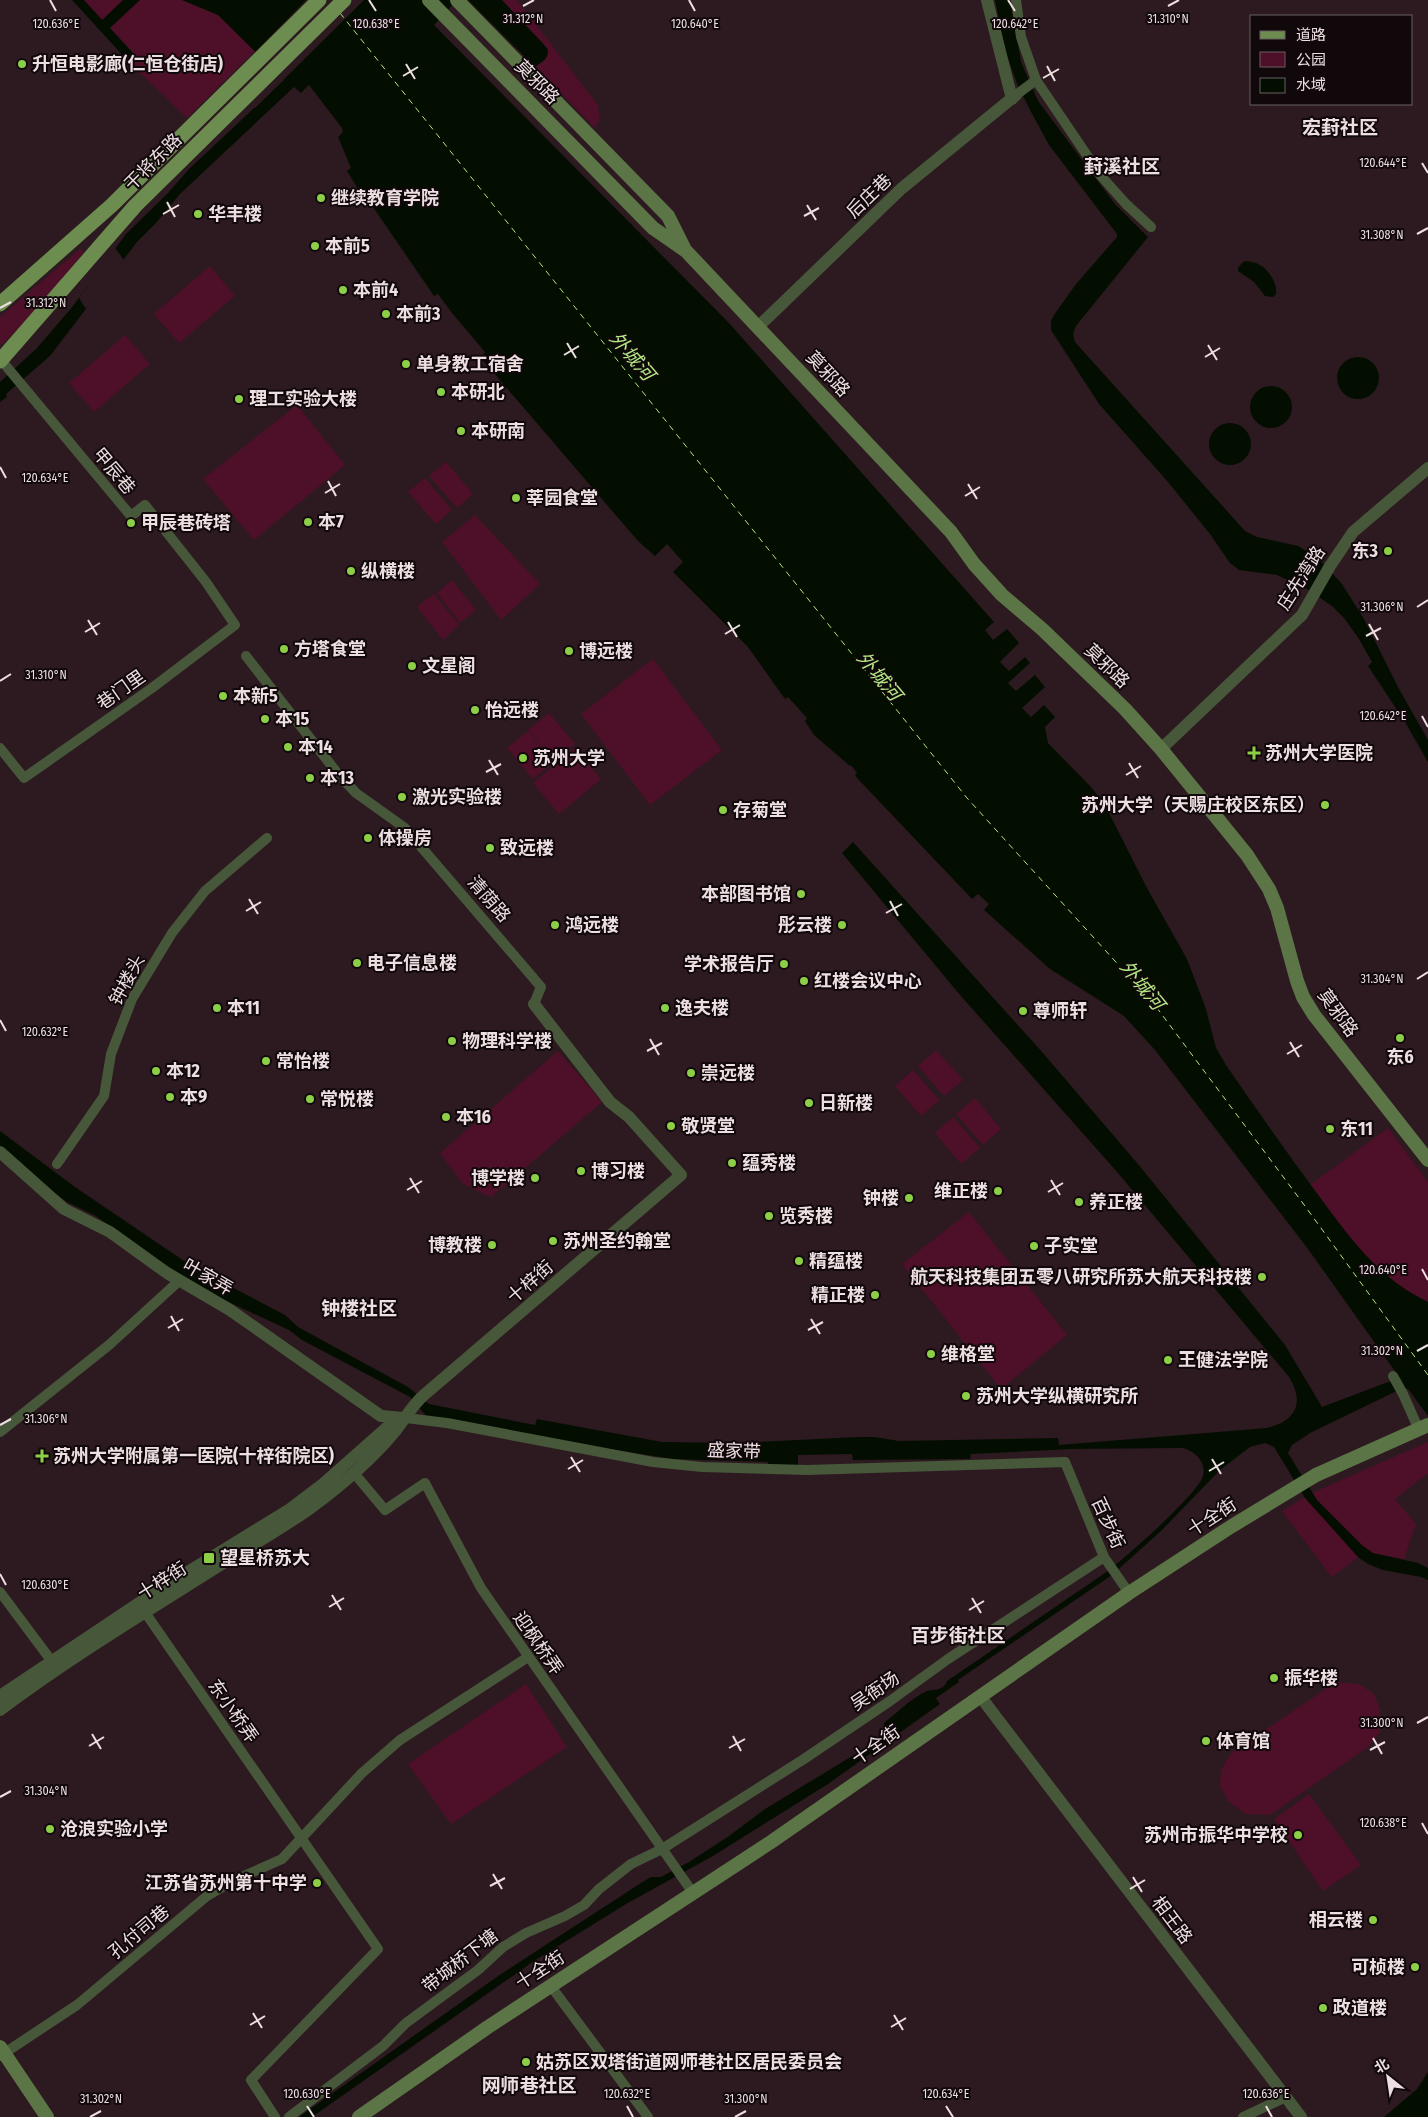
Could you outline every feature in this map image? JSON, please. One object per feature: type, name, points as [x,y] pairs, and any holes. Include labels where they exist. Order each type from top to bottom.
[{"type":"main road","name":"干将东路","points":[[0,304],[112,205],[319,0]]},
{"type":"main road","name":"干将东路","points":[[2,362],[135,206],[344,0]]},
{"type":"main road","name":"莫邪路","points":[[429,0],[653,228],[686,251],[951,532],[974,564],[1002,595],[1042,629],[1119,703],[1161,748],[1248,854],[1269,889],[1277,908],[1300,989],[1314,1015],[1428,1160]]},
{"type":"main road","name":"莫邪路","points":[[457,0],[668,216],[686,251]]},
{"type":"main road","name":"十全街","points":[[359,2117],[550,1985],[800,1822],[1129,1593],[1294,1487],[1424,1427]]},
{"type":"main road","points":[[1,2054],[39,2117]]},
{"type":"main road","points":[[1,2054],[48,2117]]},
{"type":"street","points":[[987,0],[1014,97]]},
{"type":"street","points":[[1016,0],[1022,37],[1036,80],[1101,176],[1126,204],[1151,227]]},
{"type":"street","name":"后庄巷","points":[[758,327],[901,189],[1036,80]]},
{"type":"street","name":"甲辰巷","points":[[2,362],[130,516],[144,505],[206,582],[235,625]]},
{"type":"street","name":"庄先湾路","points":[[1161,748],[1302,615],[1330,566],[1353,532],[1428,468]]},
{"type":"street","name":"巷门里","points":[[0,748],[24,778],[152,688],[235,625]]},
{"type":"street","name":"清荫路","points":[[246,656],[338,774],[356,793],[405,828],[541,987],[534,1004],[610,1102],[629,1117],[681,1175]]},
{"type":"street","name":"钟楼头","points":[[57,1164],[104,1096],[111,1054],[132,999],[172,933],[205,891],[268,838]]},
{"type":"street","name":"叶家弄","points":[[0,1152],[64,1209],[110,1232],[180,1280],[230,1310],[381,1416],[406,1418]]},
{"type":"street","name":"十梓街","points":[[142,1607],[288,1523],[312,1506],[354,1472],[390,1438],[406,1418],[412,1406],[424,1395],[681,1175]]},
{"type":"street","points":[[0,1432],[109,1345],[180,1280]]},
{"type":"street","points":[[1393,1376],[1424,1427]]},
{"type":"street","name":"十梓街","points":[[0,1696],[55,1665],[290,1508],[323,1484],[392,1423],[406,1418]]},
{"type":"street","name":"盛家带","points":[[406,1418],[447,1423],[653,1462],[702,1467],[807,1470],[1065,1462]]},
{"type":"street","name":"百步街","points":[[1065,1462],[1104,1557],[1129,1593]]},
{"type":"street","name":"迎枫桥弄","points":[[354,1472],[385,1510],[425,1483],[481,1588],[693,1893]]},
{"type":"street","name":"吴衙场","points":[[662,1849],[804,1759],[948,1659],[1104,1557]]},
{"type":"street","points":[[0,1592],[55,1665]]},
{"type":"street","name":"东小桥弄","points":[[142,1607],[378,1949],[251,2080],[275,2117]]},
{"type":"street","name":"孔付司巷","points":[[1,2054],[77,2005],[207,1896],[236,1880],[282,1859],[362,1773],[400,1740],[528,1657]]},
{"type":"street","name":"十梓街","points":[[0,1710],[55,1665]]},
{"type":"street","name":"相王路","points":[[980,1696],[1302,2117]]},
{"type":"street","name":"带城桥下塘","points":[[289,2117],[383,2046],[406,2023],[478,1970],[503,1947],[526,1933],[565,1916],[584,1905],[600,1889],[631,1864],[662,1849]]},
{"type":"street","points":[[550,1985],[648,2117]]},
{"type":"street","points":[[1243,2117],[1286,2097]]},
{"type":"green space","points":[[84,0],[182,0],[218,15],[255,51],[187,118],[127,60],[133,53]]},
{"type":"green space","points":[[502,0],[517,0],[597,104],[600,118],[595,128],[535,67],[546,59],[543,43]]},
{"type":"green space","points":[[80,249],[84,252],[46,299],[0,345],[0,317]]},
{"type":"green space","points":[[210,266],[235,296],[179,343],[154,314]]},
{"type":"green space","points":[[125,335],[150,364],[94,412],[69,383]]},
{"type":"green space","points":[[297,405],[345,465],[254,540],[203,479]]},
{"type":"green space","points":[[446,462],[473,494],[457,508],[429,476]]},
{"type":"green space","points":[[425,478],[452,510],[436,524],[408,492]]},
{"type":"green space","points":[[475,515],[540,584],[501,620],[442,542]]},
{"type":"green space","points":[[452,580],[476,610],[460,623],[437,593]]},
{"type":"green space","points":[[434,594],[459,625],[443,640],[417,607]]},
{"type":"green space","points":[[653,659],[722,750],[650,805],[581,714]]},
{"type":"green space","points":[[549,713],[575,744],[554,761],[528,730]]},
{"type":"green space","points":[[528,731],[554,762],[533,779],[507,748]]},
{"type":"green space","points":[[575,748],[601,779],[559,814],[533,783]]},
{"type":"green space","points":[[936,1050],[963,1080],[944,1096],[918,1066]]},
{"type":"green space","points":[[558,1051],[602,1102],[491,1197],[463,1184],[440,1153]]},
{"type":"green space","points":[[913,1070],[939,1100],[921,1116],[895,1086]]},
{"type":"green space","points":[[975,1098],[1001,1129],[983,1145],[956,1114]]},
{"type":"green space","points":[[953,1117],[980,1148],[961,1164],[935,1133]]},
{"type":"green space","points":[[1388,1128],[1428,1182],[1428,1302],[1402,1288],[1358,1249],[1310,1185]]},
{"type":"green space","points":[[969,1212],[1067,1335],[1001,1389],[902,1264]]},
{"type":"green space","points":[[1428,1442],[1428,1473],[1395,1499],[1416,1524],[1404,1559],[1372,1553],[1368,1550],[1332,1577],[1282,1511],[1312,1493]]},
{"type":"green space","points":[[1336,1682],[1359,1684],[1374,1694],[1380,1709],[1380,1732],[1368,1747],[1270,1815],[1246,1814],[1228,1801],[1220,1786],[1221,1770],[1231,1753]]},
{"type":"green space","points":[[526,1684],[567,1747],[451,1824],[408,1764]]},
{"type":"green space","points":[[1309,1794],[1361,1865],[1323,1891],[1274,1819]]},
{"type":"water","points":[[72,0],[84,0],[102,20],[123,0],[140,0],[110,28],[133,53],[127,60]]},
{"type":"water","name":"外城河","points":[[182,0],[457,0],[434,25],[729,323],[994,622],[985,630],[993,640],[1007,629],[1019,643],[1000,662],[1009,671],[1025,657],[1030,663],[1008,683],[1016,691],[1035,675],[1045,687],[1022,708],[1031,717],[1044,705],[1055,717],[1045,727],[1048,743],[1104,803],[1147,888],[1187,959],[1206,1009],[1216,1048],[1226,1065],[1352,1240],[1378,1268],[1410,1292],[1428,1302],[1428,1416],[1408,1389],[1403,1388],[1310,1433],[1292,1445],[1288,1453],[1317,1500],[1363,1546],[1373,1553],[1418,1563],[1428,1568],[1428,1580],[1383,1570],[1368,1564],[1358,1557],[1305,1498],[1274,1447],[1265,1443],[1250,1447],[1220,1470],[1162,1530],[1112,1575],[958,1680],[959,1682],[936,1698],[940,1704],[828,1784],[713,1856],[626,1904],[534,1961],[312,2117],[299,2117],[501,1974],[644,1881],[651,1877],[661,1877],[689,1862],[729,1836],[765,1809],[867,1747],[883,1733],[884,1723],[914,1698],[925,1692],[943,1687],[947,1681],[1108,1571],[1145,1540],[1189,1496],[1203,1476],[1202,1462],[1192,1452],[1183,1448],[1071,1449],[971,1454],[970,1459],[853,1460],[852,1454],[798,1455],[798,1467],[768,1467],[768,1462],[673,1459],[552,1440],[495,1427],[428,1418],[410,1397],[302,1340],[289,1330],[190,1284],[96,1216],[67,1202],[17,1166],[0,1149],[0,1131],[75,1187],[190,1265],[285,1315],[298,1327],[408,1387],[429,1404],[535,1425],[537,1419],[662,1442],[738,1443],[858,1437],[875,1437],[899,1441],[1058,1438],[1059,1445],[1267,1428],[1285,1421],[1295,1410],[1297,1403],[1294,1386],[1289,1377],[1118,1173],[960,995],[842,853],[853,842],[1043,1053],[1138,1164],[1285,1345],[1322,1407],[1396,1379],[1397,1374],[1308,1249],[1155,1050],[1124,1016],[1050,969],[984,910],[989,904],[978,894],[972,899],[857,778],[855,775],[857,773],[851,765],[814,735],[805,721],[807,718],[788,697],[785,699],[748,647],[673,572],[683,562],[667,544],[655,556],[638,541],[481,358],[485,352],[438,294],[434,296],[373,207],[370,208],[347,171],[351,168],[338,137],[343,132],[342,128],[309,85],[301,93],[294,87],[179,195],[157,222],[137,242],[50,356],[6,394],[7,397],[0,402],[0,382],[37,348],[73,306],[126,234],[168,193],[189,169],[284,80],[218,15]]},
{"type":"water","points":[[468,0],[502,0],[547,48],[548,54],[545,59],[535,67]]},
{"type":"water","points":[[995,0],[1010,0],[1021,62],[1038,101],[1115,204],[1148,237],[1076,326],[1073,334],[1075,342],[1245,531],[1257,537],[1298,546],[1318,558],[1342,584],[1364,619],[1399,689],[1428,740],[1428,762],[1405,722],[1368,666],[1372,662],[1344,618],[1332,606],[1307,589],[1277,575],[1239,570],[1230,563],[1210,534],[1168,482],[1099,404],[1051,330],[1051,321],[1054,315],[1076,284],[1117,237],[1117,234],[1049,145],[1030,110],[1018,86],[1006,53]]},
{"type":"water","points":[[1246,261],[1257,263],[1269,273],[1274,281],[1276,290],[1276,294],[1273,297],[1265,296],[1254,282],[1238,271],[1238,268]]},
{"type":"water","points":[[1362,357],[1370,360],[1376,366],[1379,378],[1376,390],[1370,396],[1354,399],[1346,396],[1340,390],[1337,374],[1340,366],[1346,360]]},
{"type":"water","points":[[1275,386],[1283,389],[1289,395],[1292,407],[1289,419],[1283,425],[1267,428],[1259,425],[1253,419],[1250,403],[1253,395],[1259,389]]},
{"type":"water","points":[[1234,423],[1242,426],[1248,432],[1251,444],[1248,456],[1242,462],[1226,465],[1218,462],[1212,456],[1209,440],[1212,432],[1218,426]]},
{"type":"water","points":[[1428,2072],[1428,2117],[1384,2117],[1417,2089]]},
{"type":"pier","points":[[306,0],[364,0],[255,108],[280,80],[254,53]]},
{"type":"pier","points":[[115,248],[124,260],[86,309],[79,298]]},
{"type":"ferry route","points":[[340,13],[967,798],[1154,1004],[1428,1375]]},
{"type":"place","name":"升恒电影廊(仁恒仓街店)","points":[[22,64]]},
{"type":"place","name":"继续教育学院","points":[[321,198]]},
{"type":"place","name":"华丰楼","points":[[198,214]]},
{"type":"place","name":"本前5","points":[[315,246]]},
{"type":"place","name":"本前4","points":[[343,290]]},
{"type":"place","name":"本前3","points":[[386,314]]},
{"type":"place","name":"单身教工宿舍","points":[[406,364]]},
{"type":"place","name":"本研北","points":[[441,392]]},
{"type":"place","name":"理工实验大楼","points":[[239,399]]},
{"type":"place","name":"本研南","points":[[461,431]]},
{"type":"place","name":"莘园食堂","points":[[516,498]]},
{"type":"place","name":"本7","points":[[308,522]]},
{"type":"place","name":"甲辰巷砖塔","points":[[131,523]]},
{"type":"place","name":"东3","points":[[1388,551]]},
{"type":"place","name":"纵横楼","points":[[351,571]]},
{"type":"place","name":"方塔食堂","points":[[284,649]]},
{"type":"place","name":"博远楼","points":[[569,651]]},
{"type":"place","name":"文星阁","points":[[412,666]]},
{"type":"place","name":"本新5","points":[[223,696]]},
{"type":"place","name":"怡远楼","points":[[475,710]]},
{"type":"place","name":"本15","points":[[265,719]]},
{"type":"place","name":"本14","points":[[288,747]]},
{"type":"place","name":"苏州大学医院","points":[[1254,753]]},
{"type":"place","name":"苏州大学","points":[[523,758]]},
{"type":"place","name":"本13","points":[[310,778]]},
{"type":"place","name":"激光实验楼","points":[[402,797]]},
{"type":"place","name":"苏州大学（天赐庄校区东区）","points":[[1325,805]]},
{"type":"place","name":"存菊堂","points":[[723,810]]},
{"type":"place","name":"体操房","points":[[368,838]]},
{"type":"place","name":"致远楼","points":[[490,848]]},
{"type":"place","name":"本部图书馆","points":[[801,894]]},
{"type":"place","name":"鸿远楼","points":[[555,925]]},
{"type":"place","name":"彤云楼","points":[[842,925]]},
{"type":"place","name":"电子信息楼","points":[[357,963]]},
{"type":"place","name":"学术报告厅","points":[[784,964]]},
{"type":"place","name":"红楼会议中心","points":[[804,981]]},
{"type":"place","name":"本11","points":[[217,1008]]},
{"type":"place","name":"逸夫楼","points":[[665,1008]]},
{"type":"place","name":"尊师轩","points":[[1023,1011]]},
{"type":"place","name":"东6","points":[[1400,1038]]},
{"type":"place","name":"物理科学楼","points":[[452,1041]]},
{"type":"place","name":"常怡楼","points":[[266,1061]]},
{"type":"place","name":"本12","points":[[156,1071]]},
{"type":"place","name":"崇远楼","points":[[691,1073]]},
{"type":"place","name":"本9","points":[[170,1097]]},
{"type":"place","name":"常悦楼","points":[[310,1099]]},
{"type":"place","name":"日新楼","points":[[809,1103]]},
{"type":"place","name":"本16","points":[[446,1117]]},
{"type":"place","name":"敬贤堂","points":[[671,1126]]},
{"type":"place","name":"东11","points":[[1330,1129]]},
{"type":"place","name":"蕴秀楼","points":[[732,1163]]},
{"type":"place","name":"博习楼","points":[[581,1171]]},
{"type":"place","name":"博学楼","points":[[535,1178]]},
{"type":"place","name":"维正楼","points":[[998,1191]]},
{"type":"place","name":"钟楼","points":[[909,1198]]},
{"type":"place","name":"养正楼","points":[[1079,1202]]},
{"type":"place","name":"览秀楼","points":[[769,1216]]},
{"type":"place","name":"苏州圣约翰堂","points":[[553,1241]]},
{"type":"place","name":"博教楼","points":[[492,1245]]},
{"type":"place","name":"子实堂","points":[[1034,1246]]},
{"type":"place","name":"精蕴楼","points":[[799,1261]]},
{"type":"place","name":"航天科技集团五零八研究所苏大航天科技楼","points":[[1262,1277]]},
{"type":"place","name":"精正楼","points":[[875,1295]]},
{"type":"place","name":"维格堂","points":[[931,1354]]},
{"type":"place","name":"王健法学院","points":[[1168,1360]]},
{"type":"place","name":"苏州大学纵横研究所","points":[[966,1396]]},
{"type":"place","name":"苏州大学附属第一医院(十梓街院区)","points":[[42,1456]]},
{"type":"place","name":"望星桥苏大","points":[[209,1558]]},
{"type":"place","name":"振华楼","points":[[1274,1678]]},
{"type":"place","name":"体育馆","points":[[1206,1741]]},
{"type":"place","name":"沧浪实验小学","points":[[50,1829]]},
{"type":"place","name":"苏州市振华中学校","points":[[1298,1835]]},
{"type":"place","name":"江苏省苏州第十中学","points":[[317,1883]]},
{"type":"place","name":"相云楼","points":[[1373,1920]]},
{"type":"place","name":"可桢楼","points":[[1415,1967]]},
{"type":"place","name":"政道楼","points":[[1323,2008]]},
{"type":"place","name":"姑苏区双塔街道网师巷社区居民委员会","points":[[526,2062]]},
{"type":"district","name":"宏葑社区","points":[[1340,127]]},
{"type":"district","name":"葑溪社区","points":[[1122,166]]},
{"type":"district","name":"钟楼社区","points":[[359,1308]]},
{"type":"district","name":"百步街社区","points":[[958,1635]]},
{"type":"district","name":"网师巷社区","points":[[529,2085]]}]
